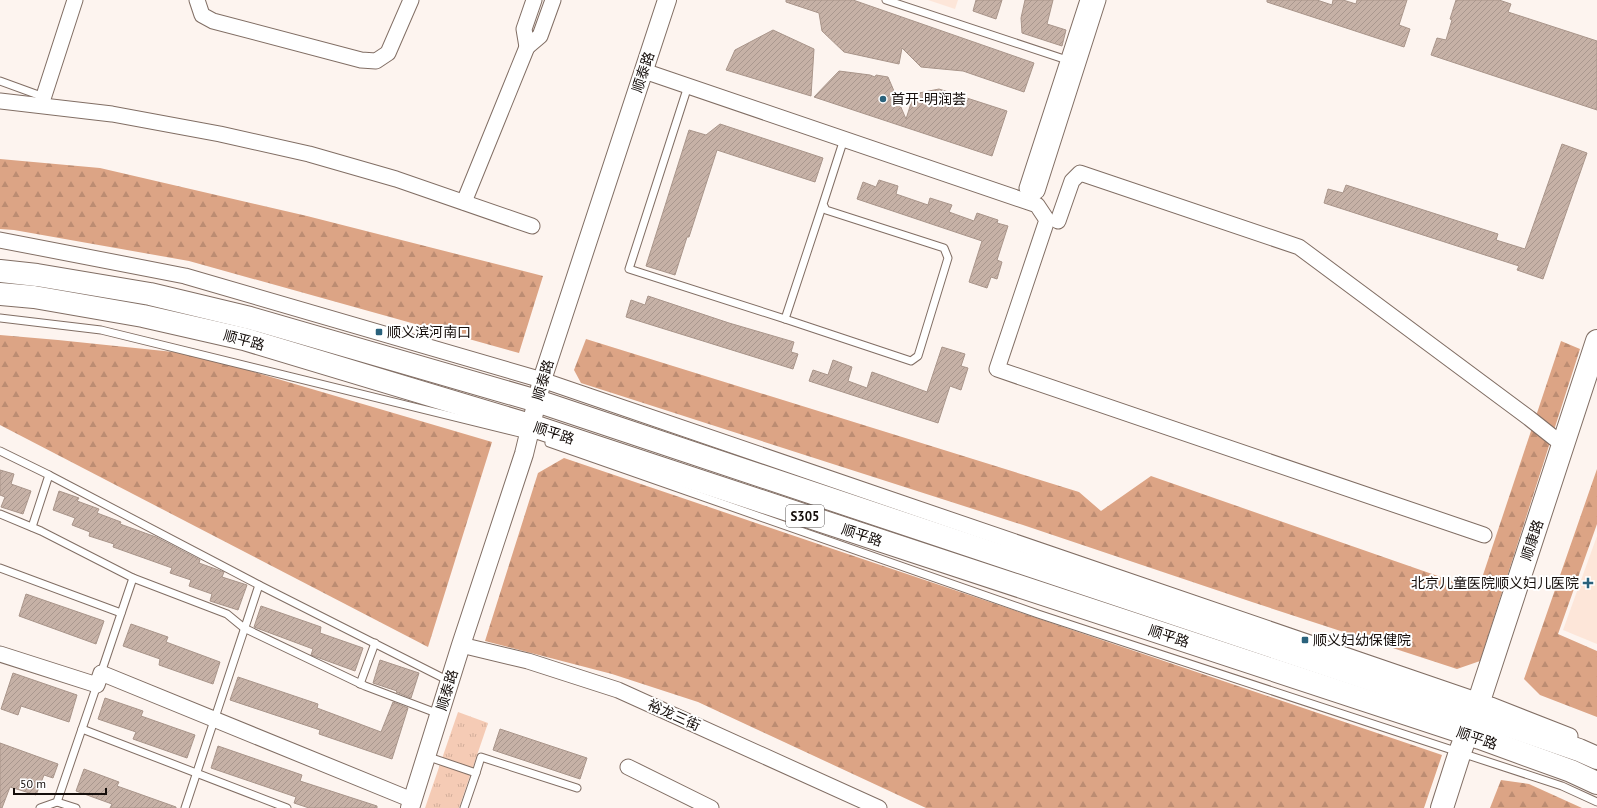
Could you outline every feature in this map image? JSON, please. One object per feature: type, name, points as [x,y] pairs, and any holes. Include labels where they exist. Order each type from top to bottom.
[{"type":"main road","name":"顺平路","points":[[0,271],[37,275],[150,294],[250,318],[537,401],[1476,727],[1597,783]]},
{"type":"main road","name":"顺平路","points":[[0,294],[34,297],[143,316],[244,339],[534,435],[1476,727],[1579,750],[1597,758]]},
{"type":"main road","name":"顺康路","points":[[1457,808],[1476,727],[1563,445],[1596,344]]},
{"type":"main road","name":"顺康路","points":[[1442,808],[1476,727],[1597,388]]},
{"type":"street","points":[[43,101],[75,0]]},
{"type":"street","points":[[197,0],[202,15],[214,21],[361,60],[376,61],[388,53],[411,0]]},
{"type":"street","points":[[527,47],[524,29],[534,0]]},
{"type":"street","points":[[464,202],[527,47],[540,36],[553,0]]},
{"type":"street","name":"顺泰路","points":[[411,804],[461,645],[524,454],[534,435],[537,401],[542,380],[667,0]]},
{"type":"street","points":[[1032,190],[1073,62],[1088,0]]},
{"type":"street","points":[[1073,62],[1098,0]]},
{"type":"street","points":[[644,71],[1038,205],[1047,220],[997,369],[1484,535]]},
{"type":"street","points":[[0,101],[43,101],[220,134],[309,154],[396,179],[532,226]]},
{"type":"street","points":[[1058,221],[1072,181],[1080,173],[1299,247],[1563,445]]},
{"type":"street","points":[[0,240],[185,276],[542,380],[1476,727],[1597,747]]},
{"type":"street","name":"裕龙三街","points":[[461,645],[528,661],[618,690],[879,808]]},
{"type":"street","points":[[0,654],[99,679],[214,720],[411,804]]},
{"type":"street","points":[[628,767],[711,808]]},
{"type":"lane","points":[[886,0],[1073,62]]},
{"type":"lane","points":[[0,81],[43,101]]},
{"type":"lane","points":[[688,86],[629,269],[911,361],[918,356],[948,258],[944,248],[826,210],[823,204]]},
{"type":"lane","points":[[785,319],[844,139]]},
{"type":"lane","points":[[0,318],[101,330],[534,435]]},
{"type":"lane","points":[[0,451],[49,475],[259,585],[450,681]]},
{"type":"lane","points":[[32,527],[49,475]]},
{"type":"lane","points":[[0,514],[32,527],[132,578],[227,614],[244,628],[360,684],[439,714]]},
{"type":"lane","points":[[0,568],[121,613]]},
{"type":"lane","points":[[57,802],[132,578]]},
{"type":"lane","points":[[185,808],[259,585]]},
{"type":"lane","points":[[360,684],[375,643]]},
{"type":"lane","points":[[1476,727],[1562,786],[1597,802]]},
{"type":"lane","points":[[82,729],[286,808]]},
{"type":"lane","points":[[426,756],[476,773]]},
{"type":"lane","points":[[464,808],[481,757],[577,788]]},
{"type":"lane","points":[[40,808],[57,802],[76,808]]},
{"type":"shaded area","points":[[928,0],[958,0],[955,9]]},
{"type":"shaded area","name":"北京儿童医院顺义妇儿医院","points":[[1597,536],[1597,644],[1563,630]]},
{"type":"green space","points":[[0,159],[100,168],[307,216],[543,276],[519,353],[189,261],[14,230],[0,229]]},
{"type":"green space","points":[[0,335],[193,354],[492,442],[428,647],[0,425]]},
{"type":"green space","points":[[586,339],[1079,492],[1101,511],[1151,476],[1478,590],[1561,341],[1580,349],[1480,661],[1457,669],[1023,525],[581,383],[574,370]]},
{"type":"green space","points":[[564,458],[1442,755],[1424,808],[926,808],[698,702],[612,674],[485,641],[538,473]]},
{"type":"green space","points":[[1597,469],[1597,524],[1558,634],[1597,651],[1597,717],[1540,695],[1524,679]]},
{"type":"green space","points":[[458,712],[488,723],[459,808],[425,808]]},
{"type":"green space","points":[[1501,780],[1529,784],[1582,808],[1490,808]]},
{"type":"building","points":[[786,0],[853,0],[1034,63],[1024,92],[963,71],[921,67],[902,48],[899,64],[844,52],[822,31],[819,13],[786,2]]},
{"type":"building","points":[[976,0],[1002,0],[996,19],[973,11]]},
{"type":"building","points":[[1025,0],[1053,0],[1047,24],[1066,30],[1062,46],[1022,33],[1021,18]]},
{"type":"building","points":[[1267,0],[1317,0],[1332,5],[1333,0],[1343,0],[1356,4],[1357,0],[1407,0],[1399,25],[1410,29],[1404,47],[1267,2]]},
{"type":"building","points":[[1456,0],[1499,0],[1511,4],[1508,12],[1597,41],[1597,110],[1431,55],[1437,38],[1446,40],[1452,20],[1450,19]]},
{"type":"building","points":[[773,30],[814,49],[811,96],[726,70],[735,50]]},
{"type":"building","points":[[839,71],[875,77],[876,75],[888,77],[906,119],[914,94],[939,89],[1007,111],[992,156],[814,97]]},
{"type":"building","points":[[720,124],[823,158],[815,182],[717,150],[675,275],[646,266],[689,130],[706,135]]},
{"type":"building","points":[[1562,144],[1587,153],[1543,279],[1517,270],[1519,266],[1324,203],[1328,189],[1343,193],[1346,185],[1498,234],[1496,240],[1525,249]]},
{"type":"building","points":[[879,180],[898,186],[896,194],[928,205],[930,198],[952,205],[949,212],[974,221],[977,213],[998,220],[997,223],[1008,226],[997,260],[1002,262],[997,279],[991,277],[987,288],[969,282],[982,241],[857,199],[863,182],[876,187]]},
{"type":"building","points":[[648,296],[729,323],[794,342],[791,352],[798,354],[793,369],[626,317],[631,300],[645,305]]},
{"type":"building","points":[[942,347],[965,354],[961,366],[968,368],[961,390],[950,386],[938,423],[809,381],[813,370],[828,375],[833,360],[852,367],[848,381],[867,388],[872,372],[927,392]]},
{"type":"building","points":[[0,470],[14,474],[11,484],[31,491],[23,514],[1,507],[5,497],[0,495]]},
{"type":"building","points":[[59,491],[79,498],[77,501],[99,509],[97,513],[121,522],[120,524],[156,537],[200,560],[199,563],[224,572],[222,577],[247,585],[238,610],[210,601],[212,594],[189,586],[191,580],[170,573],[172,568],[113,547],[114,544],[89,536],[90,532],[72,525],[75,518],[53,510]]},
{"type":"building","points":[[26,594],[104,621],[96,644],[19,616]]},
{"type":"building","points":[[261,606],[321,627],[320,633],[363,648],[355,671],[311,655],[313,649],[254,627]]},
{"type":"building","points":[[131,624],[168,637],[166,642],[220,662],[213,684],[159,665],[160,659],[123,646]]},
{"type":"building","points":[[380,660],[419,673],[411,698],[396,692],[397,691],[373,683]]},
{"type":"building","points":[[13,673],[77,695],[69,722],[21,706],[18,715],[1,709]]},
{"type":"building","points":[[238,677],[318,704],[317,708],[381,732],[393,702],[408,708],[392,759],[319,734],[320,730],[230,700]]},
{"type":"building","points":[[105,698],[143,711],[141,716],[195,735],[187,758],[133,739],[136,732],[98,719]]},
{"type":"building","points":[[500,729],[587,758],[580,779],[493,750]]},
{"type":"building","points":[[0,743],[58,764],[53,778],[44,775],[36,795],[10,787],[2,808],[0,808]]},
{"type":"building","points":[[218,746],[302,775],[300,781],[377,806],[377,808],[309,808],[294,803],[296,797],[211,768]]},
{"type":"building","points":[[84,769],[119,782],[117,786],[176,808],[110,808],[112,804],[76,791]]},
{"type":"place","name":"首开-明润荟","points":[[883,99]]},
{"type":"place","name":"顺义滨河南口","points":[[379,332]]},
{"type":"place","name":"北京儿童医院顺义妇儿医院","points":[[1588,583]]},
{"type":"place","name":"顺义妇幼保健院","points":[[1305,640]]}]
